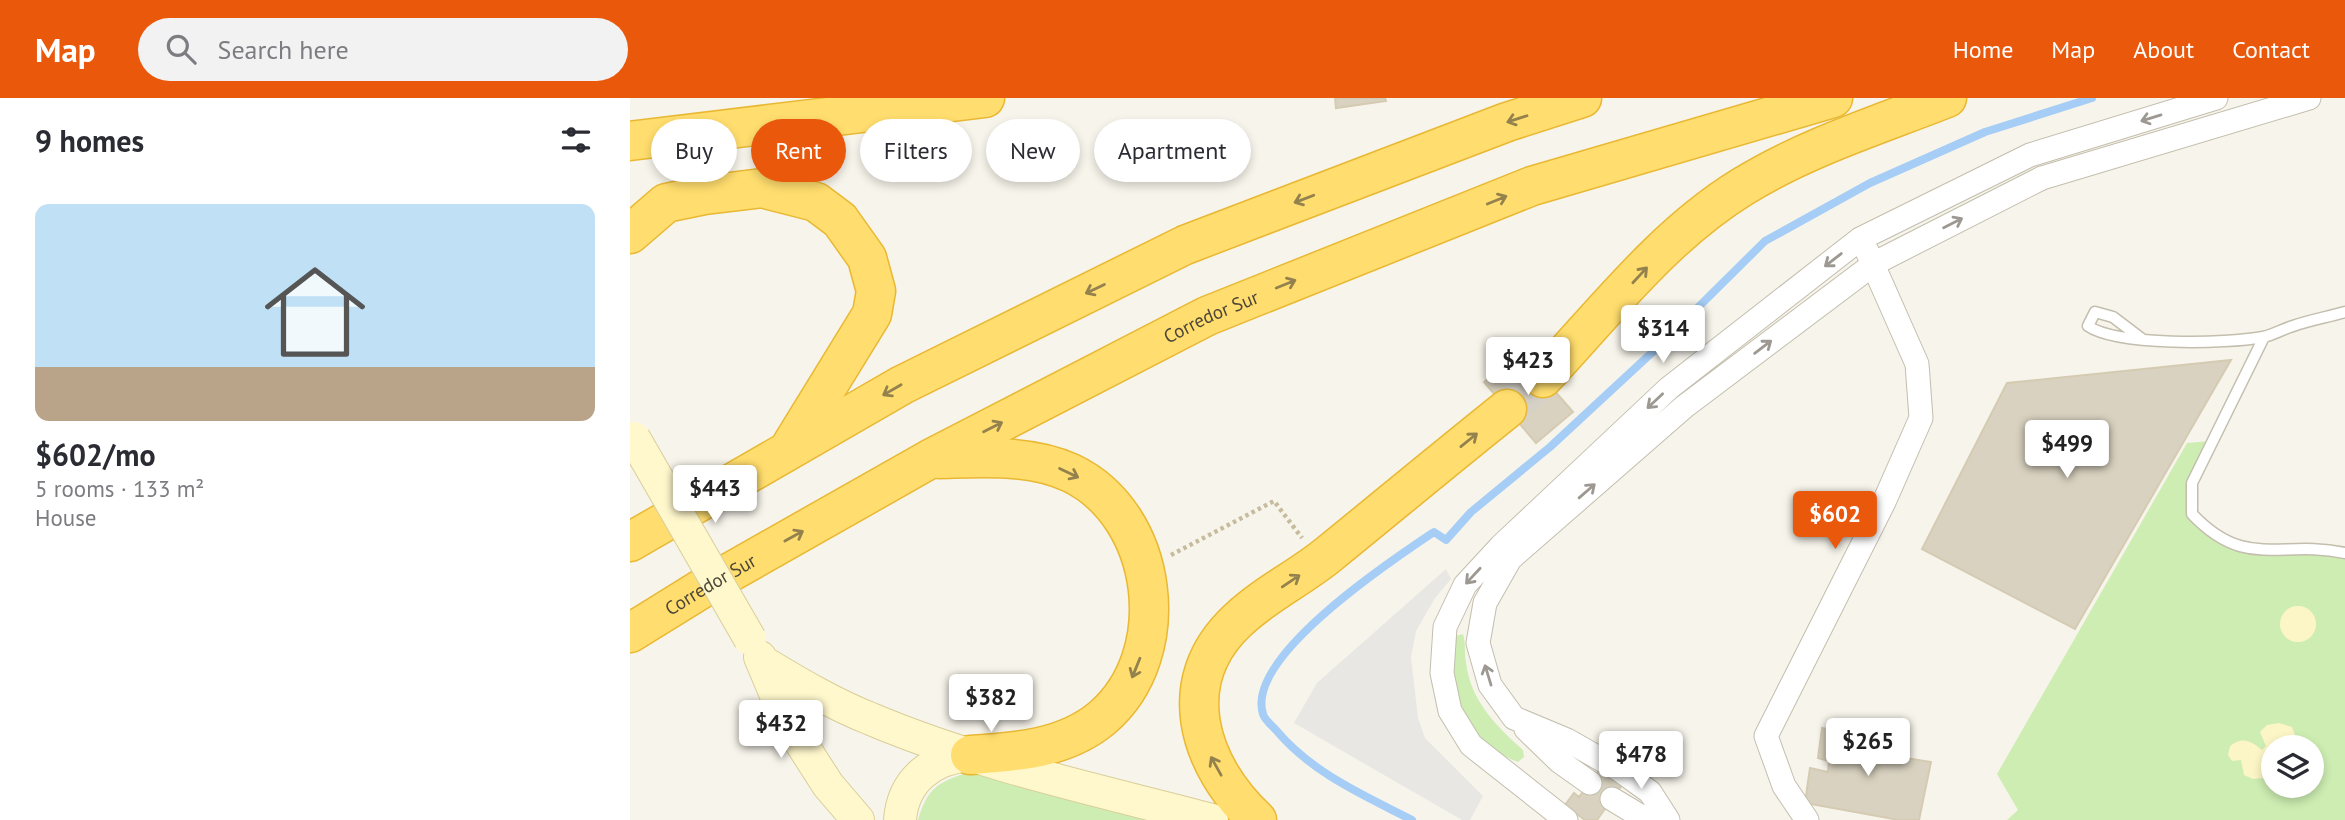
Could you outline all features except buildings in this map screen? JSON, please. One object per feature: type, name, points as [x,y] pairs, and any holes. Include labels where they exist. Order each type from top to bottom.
[{"type":"highway","points":[[630,141],[985,98]]},
{"type":"highway","points":[[630,542],[902,385],[1185,245],[1507,122],[1582,98]]},
{"type":"highway","name":"Corredor Sur","points":[[630,633],[706,586],[930,460],[1220,311],[1532,187],[1833,98]]},
{"type":"highway","points":[[1543,379],[1656,258],[1696,220],[1742,187],[1808,153],[1947,98]]},
{"type":"highway","points":[[630,234],[666,203],[762,188],[816,202],[839,220],[873,272],[876,291],[872,314],[789,449]]},
{"type":"highway","points":[[1257,820],[1232,793],[1210,755],[1199,722],[1200,683],[1213,650],[1225,633],[1254,606],[1320,562],[1507,409]]},
{"type":"highway","points":[[930,460],[1025,460],[1073,474],[1102,493],[1116,508],[1130,528],[1145,568],[1149,611],[1146,632],[1134,674],[1114,705],[1084,731],[1049,745],[970,755]]},
{"type":"main road","points":[[632,435],[756,651],[788,721],[828,785],[858,820]]},
{"type":"main road","points":[[756,651],[818,694],[871,719],[970,755],[1212,820]]},
{"type":"main road","points":[[900,820],[906,794],[920,775],[939,761],[970,755]]},
{"type":"street","points":[[1566,820],[1471,746],[1450,710],[1442,673],[1445,627],[1465,585],[1501,546],[1669,388],[1860,239],[2030,155],[2216,98]]},
{"type":"street","points":[[1590,783],[1559,761],[1514,718],[1490,685],[1478,642],[1485,603],[1510,559],[1684,407],[1875,263],[2042,178],[2309,98]]},
{"type":"street","points":[[1807,820],[1784,786],[1766,736],[1884,502],[1922,418],[1917,364],[1875,263],[1860,239]]},
{"type":"street","points":[[1514,718],[1567,740],[1618,769],[1650,792],[1668,820]]},
{"type":"street","points":[[1612,799],[1647,820]]},
{"type":"lane","points":[[2142,339],[2204,342],[2264,337],[2345,312]]},
{"type":"lane","points":[[2264,337],[2192,483],[2192,514],[2211,534],[2248,550],[2326,548],[2345,553]]},
{"type":"path","points":[[1145,568],[1274,501],[1320,562]]},
{"type":"green space","points":[[2211,441],[2192,483],[2192,513],[2249,550],[2345,553],[2345,820],[2007,820],[2018,810],[1997,774],[2187,443]]},
{"type":"green space","points":[[1463,634],[1468,676],[1473,688],[1494,722],[1523,750],[1524,757],[1518,762],[1485,742],[1475,733],[1461,711],[1453,686],[1452,667],[1455,636]]},
{"type":"green space","points":[[970,772],[1151,820],[918,820],[926,800],[936,787]]},
{"type":"sand","points":[[2298,606],[2310,612],[2316,624],[2310,636],[2298,642],[2286,636],[2280,624],[2286,612]]},
{"type":"sand","points":[[2279,723],[2292,727],[2295,735],[2261,735],[2260,732],[2267,725]]},
{"type":"sand","points":[[2239,741],[2254,744],[2261,749],[2261,778],[2253,779],[2244,775],[2241,760],[2232,761],[2228,755],[2230,746]]},
{"type":"shaded area","points":[[1446,569],[1451,579],[1435,598],[1416,631],[1411,657],[1418,718],[1425,738],[1483,796],[1470,820],[1462,820],[1294,723],[1317,683]]},
{"type":"waterway","points":[[1412,820],[1322,771],[1290,745],[1265,718],[1263,691],[1276,665],[1298,639],[1357,587],[1434,532],[1446,540],[1471,512],[1550,447],[1658,347],[1765,241],[1870,183],[1985,132],[2092,98]]},
{"type":"tunnel","points":[[1507,409],[1543,378]]}]
